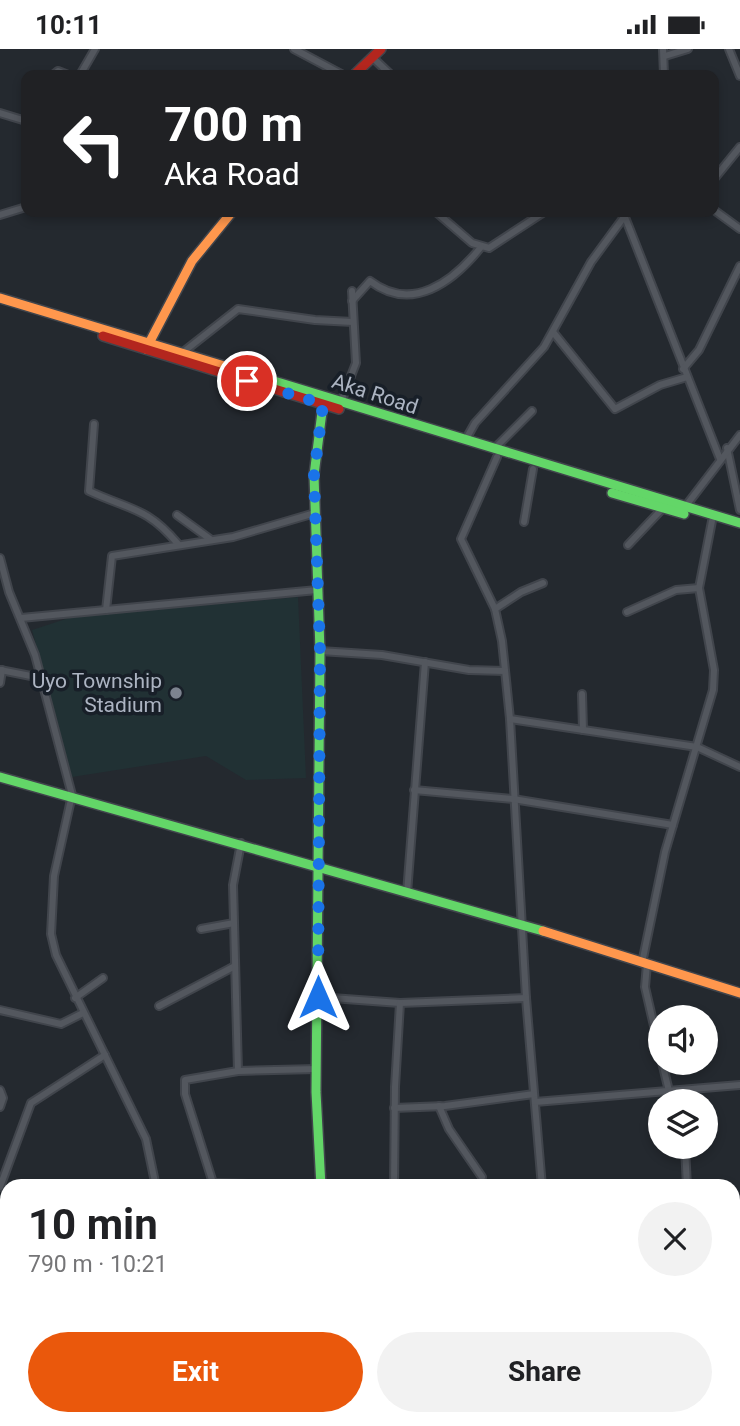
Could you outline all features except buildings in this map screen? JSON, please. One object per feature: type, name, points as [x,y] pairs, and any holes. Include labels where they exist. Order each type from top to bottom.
[{"type":"street","points":[[83,70],[95,49]]},
{"type":"street","points":[[359,70],[381,49]]},
{"type":"street","points":[[664,53],[688,49]]},
{"type":"street","points":[[729,49],[740,76]]},
{"type":"street","points":[[298,50],[334,70]]},
{"type":"street","points":[[372,57],[386,70]]},
{"type":"street","points":[[0,113],[21,119]]},
{"type":"street","points":[[719,173],[740,146]]},
{"type":"street","points":[[0,215],[21,209]]},
{"type":"street","points":[[719,214],[740,229]]},
{"type":"street","points":[[148,346],[192,261],[228,217]]},
{"type":"street","points":[[442,217],[481,247]]},
{"type":"street","points":[[352,301],[370,281],[380,289],[411,296],[441,284],[461,271],[481,247],[495,245],[537,217]]},
{"type":"street","points":[[464,441],[475,423],[544,347],[591,262],[622,217]]},
{"type":"street","points":[[625,217],[720,459]]},
{"type":"street","points":[[683,369],[699,350],[740,266]]},
{"type":"street","points":[[341,402],[356,363],[352,291]]},
{"type":"street","name":"Aka Road","points":[[0,297],[323,404],[740,523]]},
{"type":"street","name":"Aka Road","points":[[0,305],[182,353],[464,441],[533,469],[740,530]]},
{"type":"street","points":[[182,353],[238,309],[316,320],[353,322]]},
{"type":"street","points":[[553,332],[615,409],[660,385],[687,377]]},
{"type":"street","points":[[321,1179],[317,1069],[320,651],[314,475],[323,404]]},
{"type":"street","points":[[532,411],[495,454],[461,539],[495,610],[505,671],[526,998],[541,1179]]},
{"type":"street","points":[[94,424],[89,491],[121,502],[159,521],[178,544]]},
{"type":"street","points":[[685,507],[727,448],[740,435]]},
{"type":"street","points":[[727,448],[740,510]]},
{"type":"street","points":[[524,522],[533,469]]},
{"type":"street","points":[[628,545],[663,508]]},
{"type":"street","points":[[106,610],[112,557],[263,530],[315,513]]},
{"type":"street","points":[[177,515],[210,538]]},
{"type":"street","points":[[649,1005],[644,964],[673,825],[697,747],[714,678],[699,588],[712,521]]},
{"type":"street","points":[[0,558],[2,575],[21,618],[41,678],[72,795],[54,876],[51,934],[56,955],[146,1139],[154,1179]]},
{"type":"street","points":[[495,610],[521,592],[544,583]]},
{"type":"street","points":[[627,612],[676,590],[699,588]]},
{"type":"street","points":[[21,618],[317,590]]},
{"type":"street","points":[[320,651],[382,655],[469,670],[505,671]]},
{"type":"street","points":[[407,893],[425,662]]},
{"type":"street","points":[[0,683],[1,670],[41,678]]},
{"type":"street","points":[[582,694],[583,730]]},
{"type":"street","points":[[510,719],[697,747],[740,767]]},
{"type":"street","points":[[0,777],[72,795],[523,925],[740,993]]},
{"type":"street","points":[[414,790],[513,799],[673,825]]},
{"type":"street","points":[[238,1071],[233,875],[241,843]]},
{"type":"street","points":[[201,929],[234,923]]},
{"type":"street","points":[[159,1006],[235,966]]},
{"type":"street","points":[[75,998],[103,978]]},
{"type":"street","points":[[318,997],[400,1003],[526,998]]},
{"type":"street","points":[[394,1179],[394,1108],[400,1003]]},
{"type":"street","points":[[0,1010],[61,1024],[83,1013]]},
{"type":"street","points":[[3,1179],[31,1103],[105,1055]]},
{"type":"street","points":[[212,1179],[185,1094],[185,1080],[238,1071],[317,1069]]},
{"type":"street","points":[[698,1089],[740,1085]]},
{"type":"street","points":[[0,1090],[3,1098],[0,1107]]},
{"type":"street","points":[[394,1108],[648,1092]]},
{"type":"street","points":[[439,1106],[449,1129],[482,1177]]},
{"type":"street","points":[[686,1159],[687,1179]]},
{"type":"shaded area","name":"Uyo Township Stadium","points":[[298,597],[306,778],[246,780],[206,756],[72,777],[32,630],[72,617]]},
{"type":"traffic: fast","points":[[231,368],[740,523]]},
{"type":"traffic: fast","points":[[321,1179],[316,1092],[320,651],[314,475],[323,404]]},
{"type":"traffic: fast","points":[[612,493],[684,514]]},
{"type":"traffic: fast","points":[[0,777],[543,931]]},
{"type":"traffic: slow","points":[[146,349],[192,261],[228,217]]},
{"type":"traffic: slow","points":[[0,298],[231,368]]},
{"type":"traffic: slow","points":[[543,931],[740,993]]},
{"type":"traffic: jam","points":[[359,70],[381,49]]},
{"type":"traffic: jam","points":[[103,336],[339,409]]},
{"type":"place","name":"Uyo Township Stadium","points":[[176,693]]},
{"type":"route","points":[[247,381],[323,404],[314,475],[320,651],[318,997]]}]
